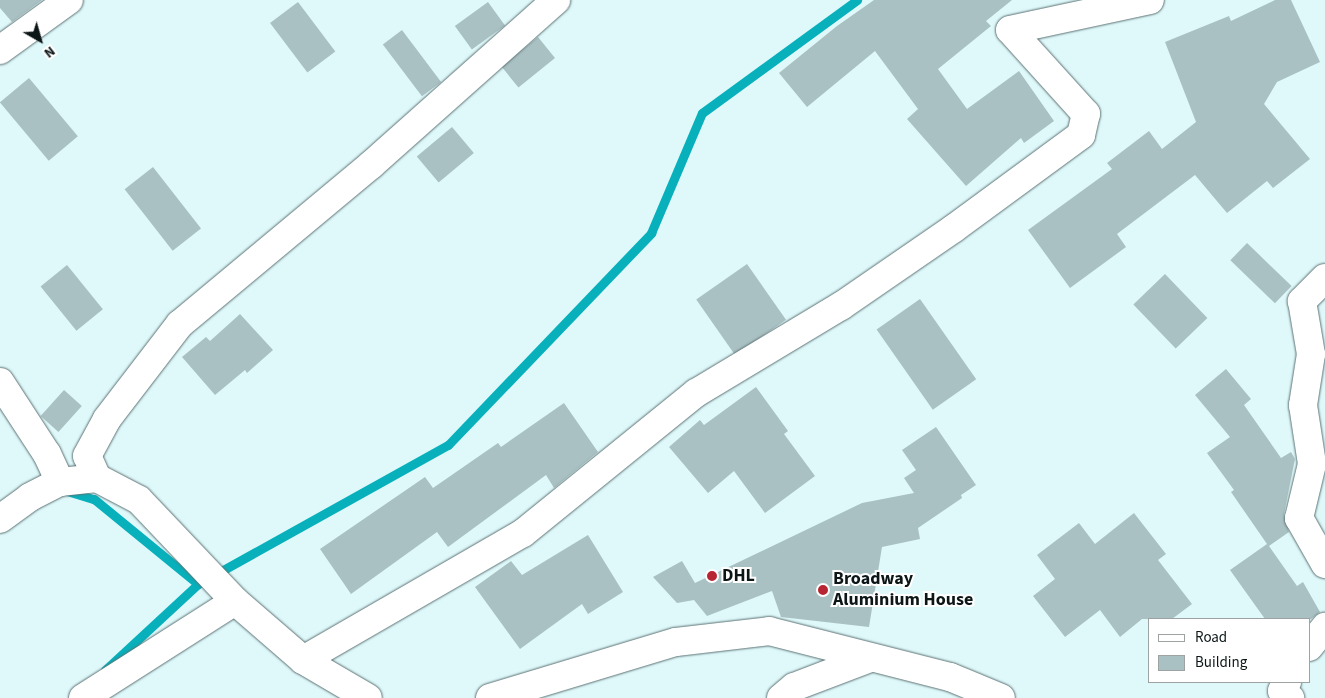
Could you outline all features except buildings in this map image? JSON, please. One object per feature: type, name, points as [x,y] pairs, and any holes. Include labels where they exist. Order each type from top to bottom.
[{"type":"street","points":[[0,50],[69,0]]},
{"type":"street","points":[[97,478],[87,456],[107,419],[180,324],[371,165],[556,0]]},
{"type":"street","points":[[302,660],[523,533],[696,392],[841,306],[953,229],[1081,135],[1086,114],[1010,30],[1150,0]]},
{"type":"street","points":[[1325,278],[1302,301],[1311,354],[1303,405],[1312,464],[1299,518],[1325,564]]},
{"type":"street","points":[[0,382],[47,454],[60,482]]},
{"type":"street","points":[[0,519],[30,497],[60,482],[97,478],[139,500],[235,601],[302,660],[368,698]]},
{"type":"street","points":[[83,698],[235,601]]},
{"type":"street","points":[[1310,646],[1325,627]]},
{"type":"street","points":[[494,698],[676,642],[769,631],[950,678],[1001,698]]},
{"type":"street","points":[[781,698],[794,687],[870,658]]},
{"type":"street","points":[[1286,683],[1282,691],[1290,698]]},
{"type":"waterway","points":[[105,670],[198,584],[448,445],[651,233],[702,113],[857,0]]},
{"type":"waterway","points":[[67,491],[94,499],[198,584]]},
{"type":"place","name":"DHL","points":[[712,576]]},
{"type":"place","name":"Broadway Aluminium House","points":[[823,590]]}]
